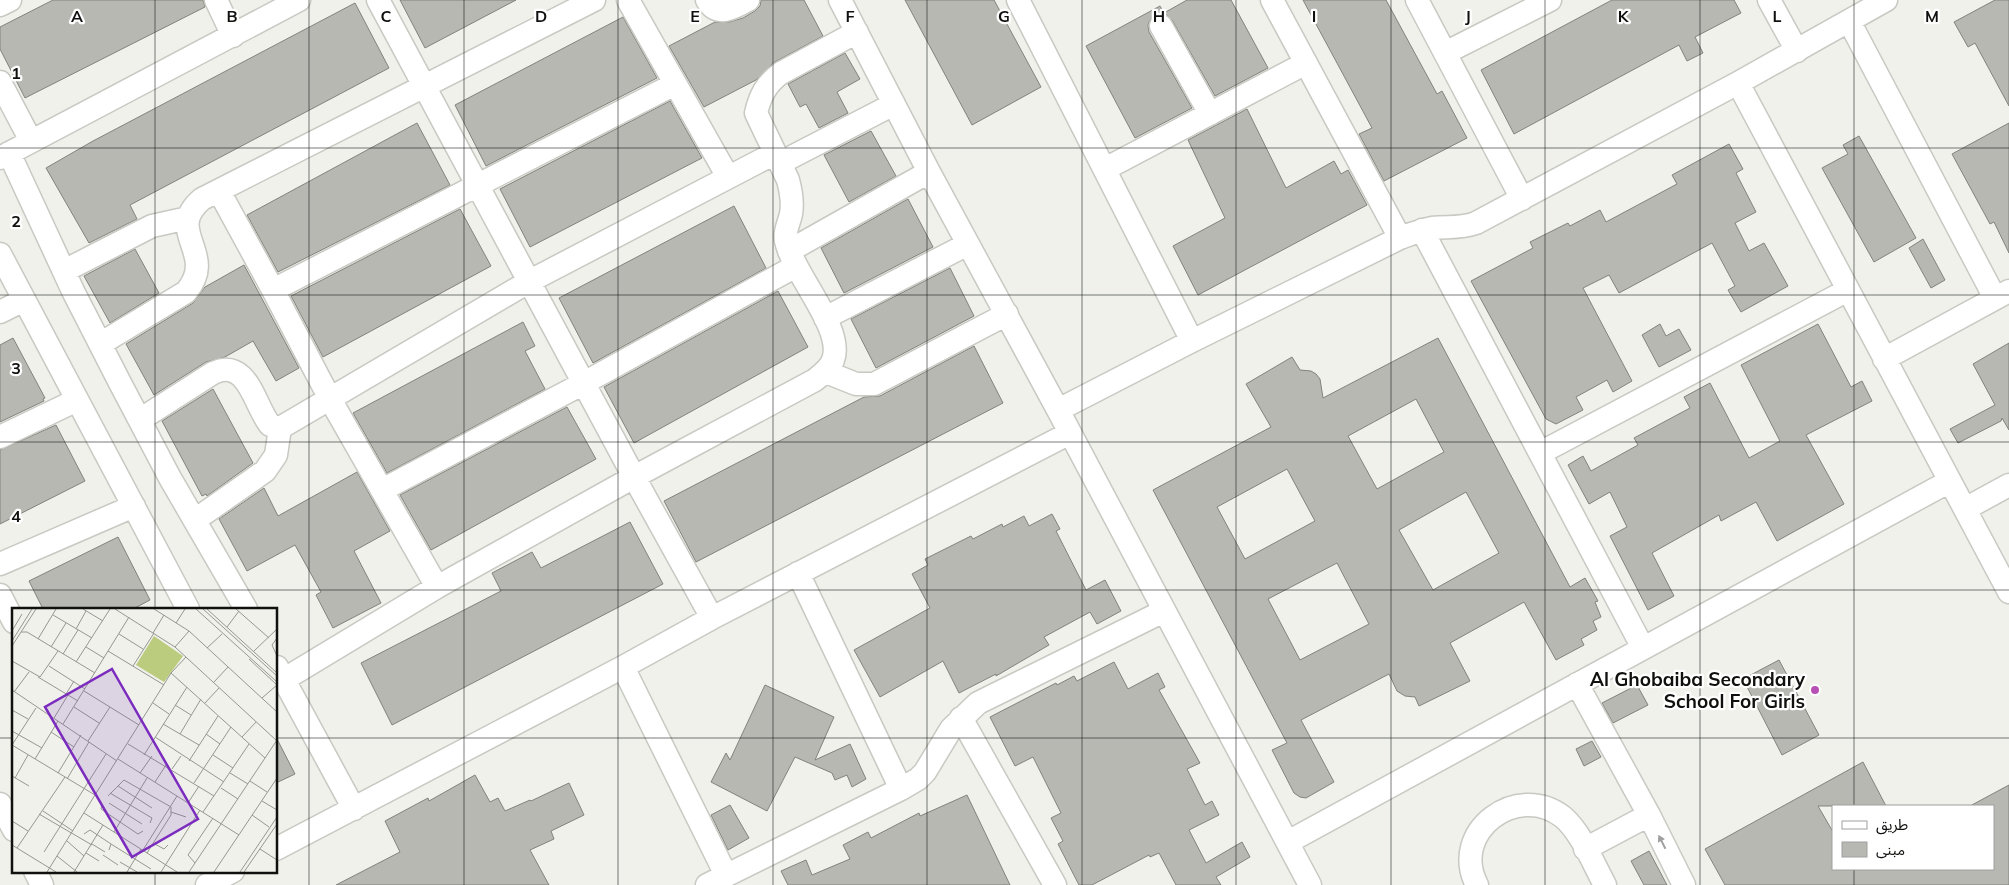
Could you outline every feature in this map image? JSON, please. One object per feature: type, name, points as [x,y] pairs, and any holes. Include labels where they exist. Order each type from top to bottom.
[{"type":"street","points":[[0,6],[10,0]]},
{"type":"street","points":[[216,0],[233,36]]},
{"type":"street","points":[[245,608],[170,478],[4,155],[299,0]]},
{"type":"street","points":[[378,0],[634,477],[712,618]]},
{"type":"street","points":[[100,344],[186,292],[196,279],[198,263],[187,230],[188,218],[193,207],[202,199],[594,0]]},
{"type":"street","points":[[628,0],[728,177]]},
{"type":"street","points":[[708,2],[716,9],[723,11],[748,0]]},
{"type":"street","points":[[840,0],[929,172],[1007,314],[1310,885]]},
{"type":"street","points":[[1018,0],[1192,341]]},
{"type":"street","points":[[1272,0],[1400,238]]},
{"type":"street","points":[[1417,0],[1522,199]]},
{"type":"street","points":[[1445,53],[1550,0]]},
{"type":"street","points":[[1769,0],[1796,50]]},
{"type":"street","points":[[1058,410],[1400,238],[1422,230],[1465,227],[1522,199],[1738,83],[1886,0]]},
{"type":"street","points":[[1849,21],[2002,295],[1884,359]]},
{"type":"street","points":[[1161,26],[1210,114]]},
{"type":"street","points":[[354,809],[279,674],[634,477],[815,380],[826,372],[833,360],[836,347],[833,333],[793,258],[785,239],[791,212],[791,191],[778,158],[756,113],[764,90],[771,80],[857,32]]},
{"type":"street","points":[[1105,169],[1306,63]]},
{"type":"street","points":[[0,82],[31,141]]},
{"type":"street","points":[[1738,83],[2009,592]]},
{"type":"street","points":[[273,290],[675,84]]},
{"type":"street","points":[[141,419],[221,369],[229,369],[243,377],[267,421],[274,428],[280,428],[530,281],[728,177],[778,158],[894,104]]},
{"type":"street","points":[[382,490],[584,383],[793,258],[929,172]]},
{"type":"street","points":[[218,191],[330,399],[437,587]]},
{"type":"street","points":[[64,271],[152,226],[188,218]]},
{"type":"street","points":[[1422,230],[1643,648]]},
{"type":"street","points":[[825,318],[968,244]]},
{"type":"street","points":[[0,254],[187,608]]},
{"type":"street","points":[[1540,453],[1848,290]]},
{"type":"street","points":[[0,312],[24,300]]},
{"type":"street","points":[[826,372],[856,384],[874,384],[1007,314]]},
{"type":"street","points":[[0,436],[77,400]]},
{"type":"street","points":[[195,520],[265,472],[276,455],[280,428]]},
{"type":"street","points":[[278,848],[623,667],[712,618],[1070,433]]},
{"type":"street","points":[[1288,842],[1950,481]]},
{"type":"street","points":[[1964,509],[2009,485]]},
{"type":"street","points":[[0,564],[134,506]]},
{"type":"street","points":[[798,573],[901,789]]},
{"type":"street","points":[[0,595],[12,618]]},
{"type":"street","points":[[623,667],[716,880],[918,779],[925,772],[943,741],[961,718],[988,696],[1164,611]]},
{"type":"street","points":[[1577,684],[1649,816],[1684,885]]},
{"type":"street","points":[[961,718],[1055,885]]},
{"type":"street","points":[[0,804],[12,826]]},
{"type":"street","points":[[1477,885],[1473,878],[1470,864],[1472,849],[1477,835],[1485,823],[1496,814],[1509,807],[1524,804],[1538,805],[1552,810],[1564,818],[1574,829],[1605,885]]},
{"type":"street","points":[[1586,849],[1649,816]]},
{"type":"street","points":[[36,872],[42,885]]},
{"type":"building","points":[[53,0],[203,0],[205,7],[25,98],[0,49],[0,27]]},
{"type":"building","points":[[400,0],[516,0],[425,48]]},
{"type":"building","points":[[761,0],[804,0],[823,36],[773,63],[756,80],[704,107],[669,46],[715,22],[729,22],[743,18],[760,6]]},
{"type":"building","points":[[905,0],[994,0],[1041,87],[972,125]]},
{"type":"building","points":[[1187,0],[1231,0],[1268,68],[1215,96],[1172,20],[1162,13],[1155,14],[1148,25],[1149,32],[1192,108],[1135,138],[1086,46],[1160,6],[1164,13]]},
{"type":"building","points":[[1303,0],[1386,0],[1437,94],[1442,91],[1467,138],[1384,181],[1359,134],[1372,128]]},
{"type":"building","points":[[1612,0],[1734,0],[1741,13],[1695,37],[1703,53],[1687,61],[1679,45],[1514,134],[1481,70]]},
{"type":"building","points":[[1995,0],[2009,0],[2009,106],[1975,43],[1968,47],[1954,22]]},
{"type":"building","points":[[355,3],[389,68],[130,205],[137,219],[89,243],[46,168],[93,141]]},
{"type":"building","points":[[623,17],[657,78],[486,166],[455,105]]},
{"type":"building","points":[[845,53],[860,79],[837,92],[848,113],[819,128],[806,104],[800,107],[788,84]]},
{"type":"building","points":[[670,101],[702,158],[530,247],[500,189]]},
{"type":"building","points":[[1247,109],[1286,188],[1334,161],[1341,174],[1348,170],[1367,205],[1198,295],[1173,246],[1225,218],[1188,140]]},
{"type":"building","points":[[417,123],[450,185],[278,272],[247,215]]},
{"type":"building","points":[[2009,123],[2009,253],[1994,222],[1990,224],[1952,154]]},
{"type":"building","points":[[871,131],[896,176],[849,202],[824,155]]},
{"type":"building","points":[[1859,136],[1916,238],[1874,262],[1822,168],[1848,154],[1843,145]]},
{"type":"building","points":[[1729,144],[1743,169],[1736,173],[1756,212],[1735,223],[1749,251],[1764,243],[1788,286],[1741,312],[1728,290],[1735,286],[1712,243],[1619,293],[1609,275],[1583,288],[1632,381],[1613,392],[1607,380],[1576,397],[1583,410],[1556,424],[1546,419],[1471,281],[1533,248],[1530,242],[1568,223],[1570,226],[1600,210],[1606,222],[1677,184],[1672,175]]},
{"type":"building","points":[[908,199],[933,247],[844,293],[821,248]]},
{"type":"building","points":[[734,206],[766,268],[593,363],[559,298]]},
{"type":"building","points":[[460,209],[491,266],[323,357],[291,296]]},
{"type":"building","points":[[1923,239],[1945,280],[1931,288],[1909,248]]},
{"type":"building","points":[[135,249],[159,293],[110,323],[84,276]]},
{"type":"building","points":[[244,265],[299,368],[276,381],[253,341],[225,357],[206,362],[154,395],[126,344],[193,303],[205,287]]},
{"type":"building","points":[[950,268],[974,316],[876,368],[851,319]]},
{"type":"building","points":[[778,291],[808,347],[634,443],[604,387]]},
{"type":"building","points":[[523,322],[535,346],[525,351],[545,389],[387,473],[353,413]]},
{"type":"building","points":[[1660,324],[1666,336],[1679,329],[1691,350],[1659,367],[1642,335]]},
{"type":"building","points":[[1818,324],[1851,387],[1862,381],[1872,401],[1806,435],[1844,504],[1777,541],[1756,502],[1721,521],[1719,515],[1652,553],[1674,596],[1648,610],[1610,536],[1627,527],[1610,492],[1589,504],[1568,465],[1583,456],[1591,471],[1638,445],[1634,438],[1690,408],[1684,397],[1710,383],[1749,458],[1780,441],[1741,365]]},
{"type":"building","points":[[13,338],[45,398],[43,399],[44,401],[0,422],[0,345]]},
{"type":"building","points":[[1438,338],[1570,587],[1585,578],[1598,601],[1595,602],[1601,617],[1593,621],[1597,630],[1581,639],[1584,645],[1556,660],[1524,602],[1450,643],[1470,681],[1419,706],[1415,697],[1405,696],[1397,691],[1389,674],[1301,720],[1334,782],[1306,798],[1294,793],[1272,750],[1287,743],[1153,490],[1271,427],[1246,384],[1292,357],[1300,370],[1311,371],[1320,379],[1323,398]],"holes":[[[1416,399],[1444,452],[1377,489],[1348,436]],[[1287,469],[1315,521],[1245,559],[1217,507]],[[1466,492],[1499,553],[1433,590],[1399,530]],[[1337,563],[1369,624],[1300,660],[1268,599]]]},
{"type":"building","points":[[2009,343],[2009,430],[2002,418],[2001,421],[1958,443],[1950,429],[1995,405],[1973,364]]},
{"type":"building","points":[[974,346],[1003,403],[696,562],[664,501],[864,397],[880,396]]},
{"type":"building","points":[[213,389],[253,463],[207,496],[206,494],[202,496],[162,421]]},
{"type":"building","points":[[567,407],[596,459],[431,550],[400,495]]},
{"type":"building","points":[[56,425],[85,481],[0,524],[0,450]]},
{"type":"building","points":[[357,472],[390,531],[354,551],[381,603],[333,628],[316,595],[321,592],[295,545],[247,571],[219,519],[264,488],[278,516]]},
{"type":"building","points":[[1052,514],[1060,529],[1056,531],[1086,590],[1105,580],[1121,611],[1097,624],[1090,612],[1044,637],[1049,645],[996,676],[996,674],[959,693],[943,661],[880,697],[854,650],[930,608],[912,574],[928,565],[925,559],[971,536],[973,539],[1002,524],[1003,527],[1024,516],[1029,526]]},
{"type":"building","points":[[630,522],[663,584],[392,725],[361,663],[501,591],[492,573],[532,552],[541,568]]},
{"type":"building","points":[[118,537],[150,600],[135,608],[42,608],[29,581]]},
{"type":"building","points":[[1779,660],[1819,735],[1782,755],[1743,679]]},
{"type":"building","points":[[1114,662],[1128,689],[1158,673],[1165,687],[1159,690],[1200,763],[1187,769],[1205,805],[1212,801],[1219,815],[1189,830],[1206,863],[1242,842],[1250,857],[1216,877],[1221,885],[1176,885],[1159,853],[1150,857],[1149,855],[1092,885],[1079,885],[1058,844],[1063,841],[1051,818],[1061,813],[1033,757],[1015,766],[990,717],[1056,683],[1057,685],[1074,676],[1077,681]]},
{"type":"building","points":[[765,685],[834,717],[815,760],[850,744],[866,779],[852,787],[847,775],[835,780],[832,773],[795,757],[767,811],[711,782],[726,753],[730,760]]},
{"type":"building","points":[[1637,685],[1648,705],[1613,723],[1602,703]]},
{"type":"building","points":[[278,741],[295,774],[278,782]]},
{"type":"building","points":[[1592,741],[1601,757],[1584,766],[1576,749]]},
{"type":"building","points":[[1863,762],[1885,805],[1818,806],[1832,830],[1832,870],[1994,870],[1994,805],[1972,805],[2009,785],[2009,885],[1725,885],[1705,849]]},
{"type":"building","points":[[475,775],[490,802],[498,798],[505,811],[569,783],[584,815],[551,831],[554,839],[530,850],[549,885],[336,885],[400,852],[385,821],[428,798],[429,801]]},
{"type":"building","points":[[967,795],[1010,885],[788,885],[781,871],[806,860],[812,875],[850,859],[843,845],[868,832],[871,838],[919,813],[920,816]]},
{"type":"building","points":[[730,805],[749,838],[728,850],[711,815]]},
{"type":"building","points":[[1649,851],[1667,885],[1644,885],[1631,861]]},
{"type":"place","name":"Al Ghobaiba Secondary School For Girls","points":[[1815,690]]}]
